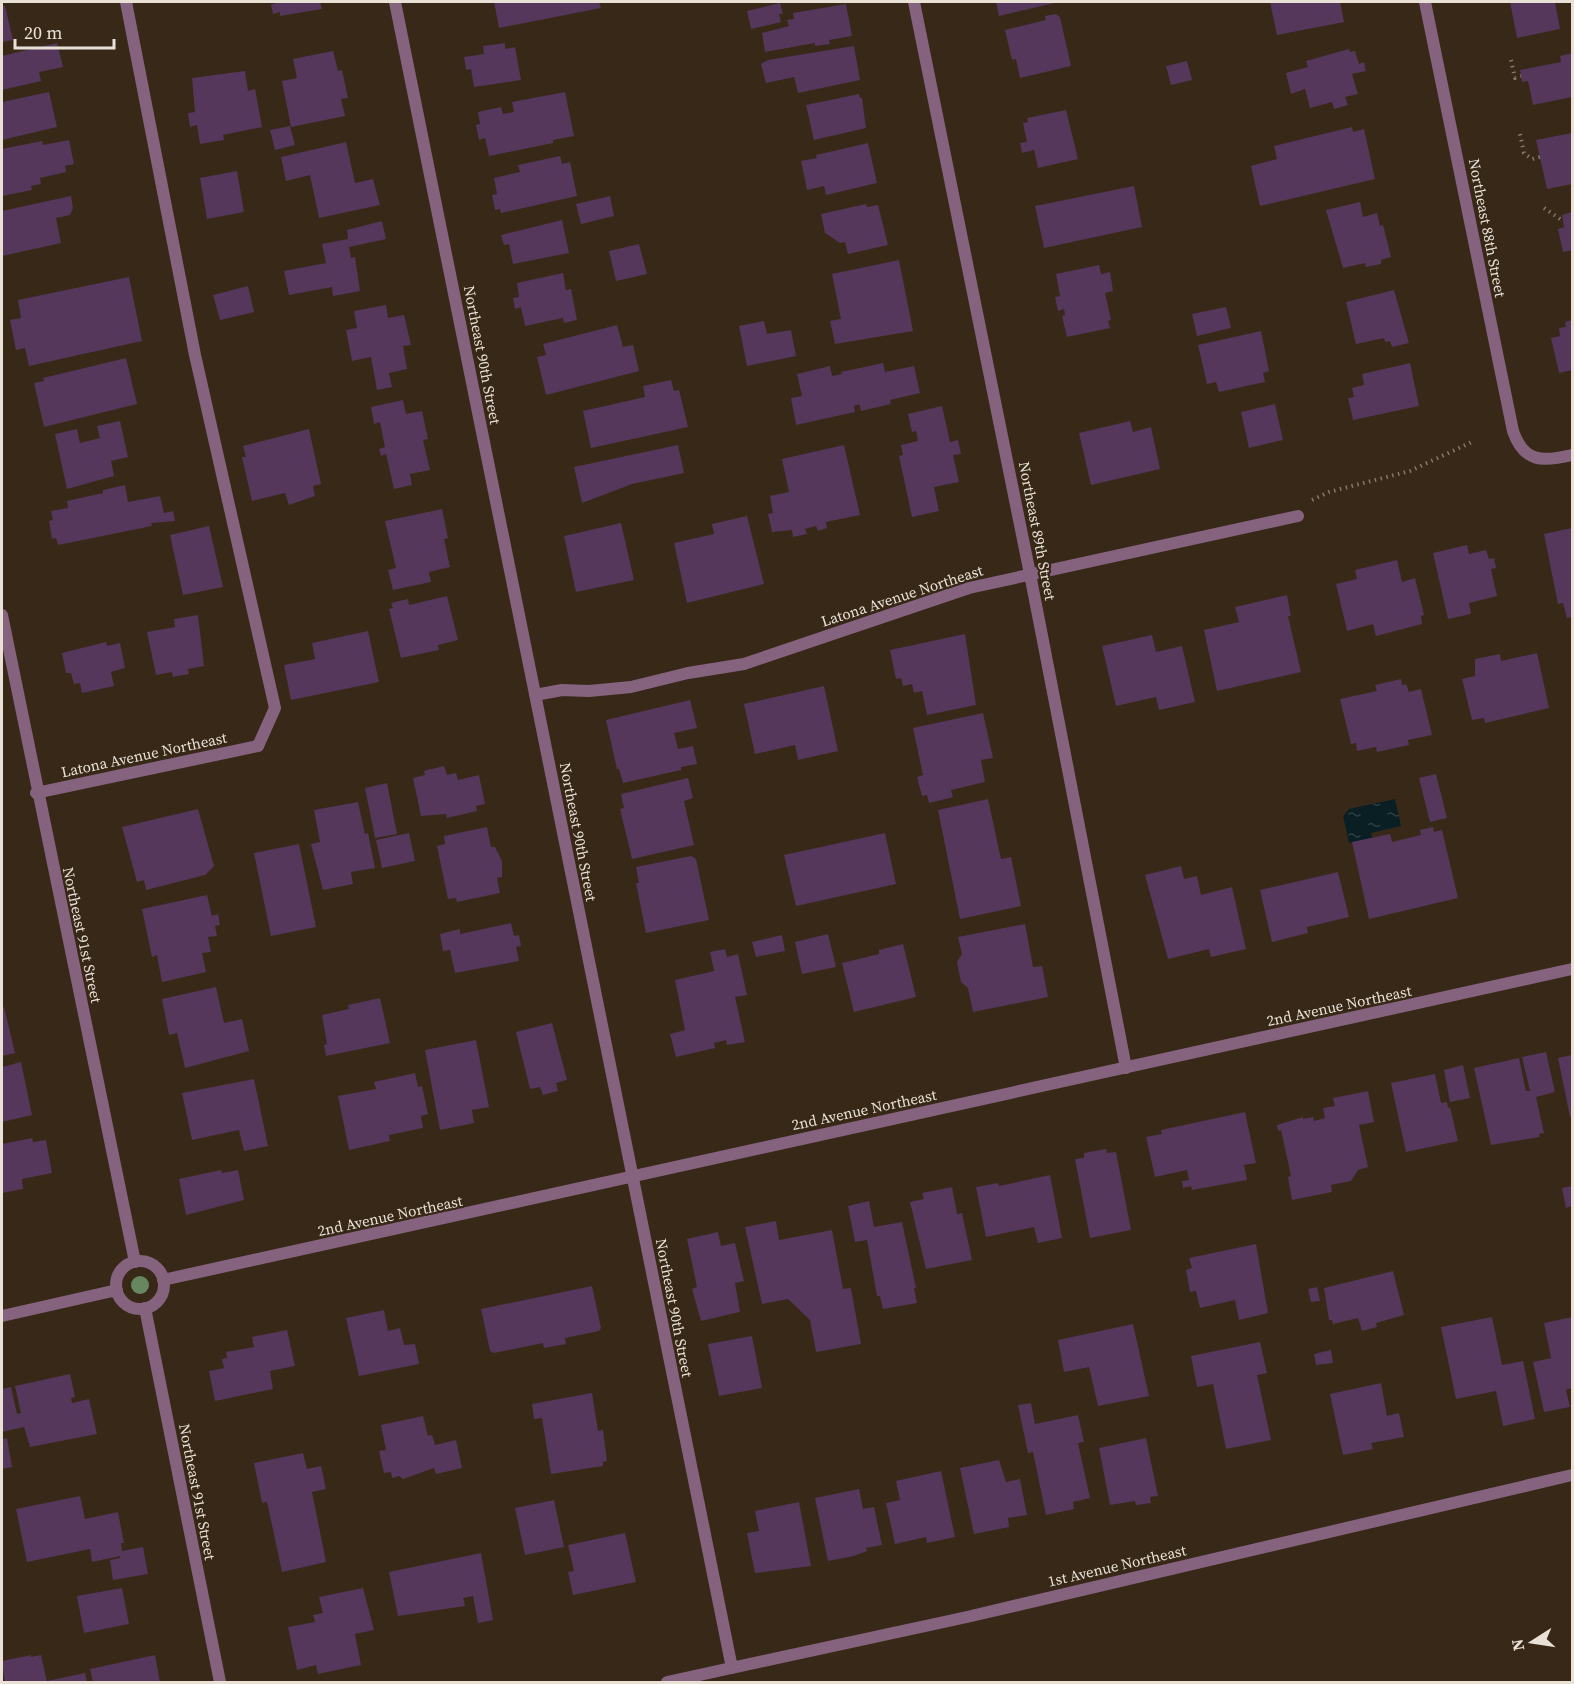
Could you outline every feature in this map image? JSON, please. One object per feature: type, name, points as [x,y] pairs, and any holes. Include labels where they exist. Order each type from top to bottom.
[{"type":"street","name":"Latona Avenue Northeast","points":[[36,793],[258,746],[275,708],[195,355],[126,2]]},
{"type":"street","name":"Northeast 90th Street","points":[[395,2],[732,1668]]},
{"type":"street","name":"Northeast 89th Street","points":[[914,2],[1030,574],[1126,1068]]},
{"type":"street","name":"Northeast 88th Street","points":[[1425,2],[1517,444],[1527,456],[1539,458],[1572,455]]},
{"type":"street","name":"Latona Avenue Northeast","points":[[535,695],[562,690],[589,692],[631,687],[688,673],[744,664],[969,588],[1298,516]]},
{"type":"street","name":"Northeast 91st Street","points":[[2,615],[36,793],[135,1262]]},
{"type":"street","name":"2nd Avenue Northeast","points":[[163,1280],[1572,969]]},
{"type":"street","points":[[135,1262],[153,1265],[163,1280],[160,1298],[145,1308],[127,1305],[117,1290],[120,1272],[135,1262]]},
{"type":"street","points":[[2,1316],[117,1290]]},
{"type":"street","name":"Northeast 91st Street","points":[[145,1308],[220,1683]]},
{"type":"street","name":"1st Avenue Northeast","points":[[667,1683],[966,1617],[1572,1475]]},
{"type":"path","points":[[1511,60],[1515,78],[1521,76]]},
{"type":"path","points":[[1520,134],[1524,153],[1532,159],[1540,157]]},
{"type":"path","points":[[1544,208],[1563,221]]},
{"type":"path","points":[[1298,516],[1312,500],[1329,492],[1410,471],[1474,441]]},
{"type":"water","points":[[1395,799],[1401,826],[1371,833],[1372,838],[1349,843],[1343,816],[1349,809]]},
{"type":"building","points":[[278,2],[320,2],[322,9],[280,16],[280,12],[273,14],[271,5]]},
{"type":"building","points":[[494,2],[599,2],[601,8],[499,28]]},
{"type":"building","points":[[996,2],[1059,2],[999,16]]},
{"type":"building","points":[[1270,2],[1340,2],[1344,22],[1277,35]]},
{"type":"building","points":[[1510,2],[1555,2],[1560,29],[1517,38]]},
{"type":"building","points":[[780,3],[783,14],[779,14],[781,22],[751,29],[747,11]]},
{"type":"building","points":[[846,4],[852,36],[829,40],[830,44],[815,46],[815,43],[765,52],[762,33],[789,26],[787,20],[794,19],[793,13]]},
{"type":"building","points":[[2,6],[5,6],[13,40],[2,42]]},
{"type":"building","points":[[1056,14],[1060,17],[1071,66],[1020,78],[1016,59],[1012,60],[1005,30],[1046,20],[1045,16]]},
{"type":"building","points":[[57,43],[63,67],[39,72],[41,81],[2,90],[2,56]]},
{"type":"building","points":[[505,43],[505,49],[515,47],[521,80],[474,87],[471,69],[466,70],[464,57],[484,54],[483,46]]},
{"type":"building","points":[[854,46],[860,80],[798,93],[794,77],[766,83],[761,64],[768,60]]},
{"type":"building","points":[[1349,49],[1350,52],[1355,51],[1359,64],[1364,62],[1366,71],[1352,74],[1358,94],[1345,97],[1348,105],[1334,109],[1332,102],[1310,108],[1305,89],[1291,94],[1286,73],[1308,67],[1306,61]]},
{"type":"building","points":[[333,51],[338,71],[342,70],[348,98],[341,99],[345,116],[291,127],[282,81],[297,78],[293,59]]},
{"type":"building","points":[[1572,53],[1572,97],[1533,105],[1528,81],[1522,82],[1520,70],[1561,62],[1560,56]]},
{"type":"building","points":[[1187,61],[1192,80],[1171,85],[1166,66]]},
{"type":"building","points":[[245,71],[248,91],[255,89],[262,127],[223,135],[224,140],[200,144],[197,125],[190,127],[188,113],[195,112],[192,78]]},
{"type":"building","points":[[49,92],[57,127],[2,140],[2,102]]},
{"type":"building","points":[[565,92],[574,136],[553,140],[553,143],[489,156],[485,138],[479,140],[476,125],[480,124],[478,112],[501,107],[503,114],[514,112],[512,102]]},
{"type":"building","points":[[859,94],[862,98],[866,128],[814,140],[806,105]]},
{"type":"building","points":[[1066,110],[1078,159],[1038,168],[1034,150],[1022,153],[1020,143],[1027,142],[1023,123],[1028,122],[1027,118]]},
{"type":"building","points":[[290,126],[295,145],[275,150],[270,130]]},
{"type":"building","points":[[1352,127],[1353,132],[1364,129],[1375,179],[1260,206],[1251,166],[1277,159],[1274,146]]},
{"type":"building","points":[[1572,133],[1572,184],[1547,189],[1536,140]]},
{"type":"building","points":[[69,140],[74,164],[65,166],[66,172],[40,178],[41,184],[31,186],[32,190],[2,196],[2,149],[42,141],[43,145]]},
{"type":"building","points":[[346,142],[355,183],[373,179],[380,205],[319,218],[310,175],[286,181],[281,157]]},
{"type":"building","points":[[868,143],[877,183],[826,195],[824,186],[807,190],[801,161],[817,158],[816,155]]},
{"type":"building","points":[[560,156],[562,164],[570,162],[577,196],[501,213],[500,209],[495,210],[492,195],[497,194],[494,178],[520,172],[518,165]]},
{"type":"building","points":[[237,171],[244,212],[207,219],[200,178]]},
{"type":"building","points":[[1134,186],[1142,227],[1044,248],[1035,206]]},
{"type":"building","points":[[71,196],[73,208],[70,215],[56,218],[61,243],[2,256],[2,211]]},
{"type":"building","points":[[610,196],[614,216],[581,224],[576,204]]},
{"type":"building","points":[[1360,202],[1363,217],[1377,213],[1380,226],[1383,225],[1391,257],[1381,260],[1381,264],[1366,267],[1365,263],[1343,268],[1326,210]]},
{"type":"building","points":[[866,204],[867,207],[878,205],[888,245],[848,254],[845,242],[840,243],[825,233],[821,214]]},
{"type":"building","points":[[1572,212],[1572,250],[1563,252],[1558,229],[1564,227],[1562,215]]},
{"type":"building","points":[[562,220],[569,253],[513,264],[509,244],[504,245],[501,235]]},
{"type":"building","points":[[382,221],[386,239],[349,247],[351,258],[355,257],[360,291],[333,296],[332,287],[289,295],[284,271],[326,263],[322,244],[348,239],[347,230]]},
{"type":"building","points":[[639,244],[647,274],[616,281],[609,251]]},
{"type":"building","points":[[899,260],[913,331],[835,344],[830,321],[841,319],[832,274]]},
{"type":"building","points":[[1099,265],[1101,274],[1110,272],[1113,291],[1105,293],[1111,320],[1108,321],[1110,328],[1067,337],[1062,316],[1065,315],[1064,309],[1058,311],[1055,297],[1060,296],[1056,274]]},
{"type":"building","points":[[563,273],[566,290],[571,289],[577,320],[564,323],[563,318],[525,326],[521,307],[515,309],[513,298],[519,297],[517,283]]},
{"type":"building","points":[[129,277],[142,341],[29,366],[25,348],[16,350],[10,320],[21,318],[18,300]]},
{"type":"building","points":[[248,286],[254,312],[220,320],[213,295]]},
{"type":"building","points":[[1394,290],[1409,343],[1392,347],[1390,341],[1385,342],[1384,338],[1356,344],[1346,302]]},
{"type":"building","points":[[386,305],[388,318],[404,315],[411,345],[403,346],[407,369],[389,373],[392,387],[377,390],[371,357],[352,361],[346,330],[357,328],[354,311]]},
{"type":"building","points":[[1226,307],[1231,328],[1197,336],[1192,314]]},
{"type":"building","points":[[1572,320],[1572,370],[1559,373],[1551,338],[1560,336],[1559,328],[1566,327],[1565,322]]},
{"type":"building","points":[[764,321],[767,334],[791,330],[796,356],[747,366],[739,326]]},
{"type":"building","points":[[617,325],[623,347],[633,345],[639,371],[546,395],[537,357],[546,355],[543,344]]},
{"type":"building","points":[[1261,331],[1269,371],[1263,373],[1265,382],[1219,392],[1216,382],[1207,384],[1198,345]]},
{"type":"building","points":[[126,358],[137,404],[44,427],[34,383],[44,381],[43,378]]},
{"type":"building","points":[[883,363],[885,372],[914,366],[920,393],[890,400],[891,404],[861,411],[859,404],[854,406],[855,412],[796,425],[791,398],[802,396],[797,374],[830,366],[832,376]]},
{"type":"building","points":[[1410,363],[1419,406],[1353,420],[1348,398],[1354,397],[1352,388],[1364,385],[1362,374]]},
{"type":"building","points":[[671,380],[674,391],[679,390],[688,427],[591,448],[583,411],[645,397],[643,386]]},
{"type":"building","points":[[403,400],[406,414],[422,411],[428,439],[423,440],[430,470],[410,474],[412,485],[394,489],[386,454],[381,456],[379,449],[385,447],[380,422],[374,424],[371,407]]},
{"type":"building","points":[[1275,404],[1283,440],[1249,448],[1241,412]]},
{"type":"building","points":[[942,406],[950,442],[958,440],[961,454],[953,455],[959,482],[934,487],[939,511],[912,517],[899,456],[903,455],[901,445],[918,441],[916,431],[912,432],[908,414]]},
{"type":"building","points":[[120,421],[128,457],[111,461],[114,476],[67,489],[55,434],[77,429],[80,443],[100,438],[97,426]]},
{"type":"building","points":[[1130,421],[1133,432],[1151,427],[1160,469],[1091,485],[1079,433]]},
{"type":"building","points":[[309,429],[321,484],[313,486],[315,496],[289,505],[285,493],[252,501],[242,457],[246,457],[243,446]]},
{"type":"building","points":[[678,445],[684,473],[632,484],[582,503],[574,467]]},
{"type":"building","points":[[844,445],[860,515],[826,522],[827,528],[818,531],[816,526],[805,529],[807,534],[793,537],[792,530],[772,532],[768,514],[773,513],[770,496],[789,492],[782,459]]},
{"type":"building","points":[[125,485],[128,502],[160,496],[164,513],[173,511],[175,521],[151,523],[152,526],[58,545],[56,538],[52,539],[49,521],[53,520],[51,511],[68,508],[67,501],[103,493],[103,490]]},
{"type":"building","points":[[442,509],[448,538],[444,539],[450,567],[429,572],[431,582],[393,590],[388,570],[396,568],[385,521]]},
{"type":"building","points":[[747,516],[764,584],[687,603],[674,543],[714,534],[712,524]]},
{"type":"building","points":[[621,523],[634,580],[576,592],[564,536]]},
{"type":"building","points":[[209,526],[223,587],[183,595],[170,535]]},
{"type":"building","points":[[1572,528],[1572,617],[1567,618],[1563,603],[1558,604],[1544,534]]},
{"type":"building","points":[[1467,545],[1469,554],[1486,550],[1489,559],[1494,558],[1496,568],[1491,569],[1497,596],[1469,603],[1471,614],[1448,619],[1433,553]]},
{"type":"building","points":[[1397,560],[1402,582],[1415,578],[1424,615],[1421,616],[1422,624],[1376,636],[1373,624],[1347,631],[1336,584],[1357,579],[1355,570]]},
{"type":"building","points":[[1287,595],[1291,616],[1288,616],[1301,672],[1217,691],[1204,630],[1239,622],[1235,607]]},
{"type":"building","points":[[447,596],[458,640],[438,645],[439,650],[401,658],[389,609],[393,608],[391,603],[408,599],[409,605]]},
{"type":"building","points":[[198,615],[204,666],[188,669],[189,674],[173,677],[172,672],[156,675],[147,632],[175,627],[174,619]]},
{"type":"building","points":[[368,631],[379,682],[291,700],[284,665],[315,659],[312,643]]},
{"type":"building","points":[[965,634],[976,705],[927,715],[922,691],[914,693],[912,684],[903,686],[901,678],[896,679],[890,650]]},
{"type":"building","points":[[1152,635],[1156,652],[1182,646],[1195,702],[1159,710],[1156,697],[1116,706],[1102,646]]},
{"type":"building","points":[[106,642],[107,646],[120,643],[125,668],[111,672],[114,686],[82,693],[80,683],[74,684],[71,673],[66,673],[62,653]]},
{"type":"building","points":[[1537,653],[1549,708],[1485,723],[1484,718],[1472,720],[1462,679],[1475,676],[1475,659],[1500,654],[1501,661]]},
{"type":"building","points":[[1401,679],[1402,685],[1406,684],[1409,692],[1421,689],[1432,735],[1408,740],[1409,745],[1377,752],[1376,747],[1357,751],[1356,743],[1351,744],[1340,699],[1377,691],[1375,685]]},
{"type":"building","points":[[824,686],[838,751],[798,760],[795,745],[755,754],[744,704]]},
{"type":"building","points":[[690,700],[697,728],[674,733],[678,749],[693,746],[697,764],[681,767],[681,770],[623,783],[619,769],[617,769],[606,720]]},
{"type":"building","points":[[983,713],[993,758],[981,760],[985,782],[951,790],[953,797],[929,803],[927,795],[922,796],[917,777],[923,775],[913,728]]},
{"type":"building","points":[[444,766],[447,775],[456,773],[458,780],[479,775],[485,804],[476,806],[477,811],[447,818],[446,814],[421,816],[413,778],[425,775],[424,771]]},
{"type":"building","points":[[1436,774],[1447,818],[1430,822],[1419,778]]},
{"type":"building","points":[[688,778],[693,798],[684,801],[694,845],[632,859],[620,809],[624,808],[621,794]]},
{"type":"building","points":[[387,783],[397,834],[375,838],[365,788]]},
{"type":"building","points":[[988,799],[1001,859],[1011,857],[1021,906],[960,919],[938,810]]},
{"type":"building","points":[[358,802],[365,834],[368,833],[375,868],[351,872],[353,884],[323,890],[311,844],[320,842],[314,810]]},
{"type":"building","points":[[198,809],[214,866],[205,875],[146,890],[144,880],[137,882],[122,827]]},
{"type":"building","points":[[487,827],[491,847],[495,847],[502,861],[502,877],[497,878],[500,893],[457,902],[456,898],[448,899],[437,846],[445,844],[444,836]]},
{"type":"building","points":[[1433,827],[1434,832],[1442,830],[1458,898],[1369,919],[1352,842],[1390,834],[1392,842],[1421,835],[1420,830]]},
{"type":"building","points":[[409,833],[415,861],[382,868],[376,840]]},
{"type":"building","points":[[885,833],[896,884],[796,906],[784,855]]},
{"type":"building","points":[[299,844],[316,927],[271,936],[254,853]]},
{"type":"building","points":[[691,856],[696,859],[709,920],[646,933],[636,883],[639,883],[636,867]]},
{"type":"building","points":[[1181,866],[1184,879],[1197,876],[1201,895],[1232,887],[1246,949],[1211,957],[1209,949],[1168,959],[1145,875]]},
{"type":"building","points":[[1338,872],[1349,917],[1307,927],[1308,933],[1272,942],[1260,890]]},
{"type":"building","points":[[207,895],[212,916],[218,914],[220,925],[215,926],[217,936],[208,937],[211,952],[202,953],[206,972],[162,982],[157,955],[152,957],[142,909]]},
{"type":"building","points":[[511,923],[514,936],[519,935],[521,946],[516,947],[519,961],[455,973],[450,950],[443,951],[440,934],[460,929],[460,934]]},
{"type":"building","points":[[1025,924],[1033,967],[1042,966],[1048,997],[973,1012],[968,988],[961,982],[957,962],[962,954],[958,937]]},
{"type":"building","points":[[828,934],[836,967],[802,974],[795,942]]},
{"type":"building","points":[[782,935],[785,951],[756,957],[752,942]]},
{"type":"building","points":[[903,944],[916,997],[854,1012],[842,963],[879,954],[879,950]]},
{"type":"building","points":[[725,949],[727,957],[738,954],[747,995],[735,997],[745,1042],[727,1045],[726,1040],[714,1043],[715,1048],[676,1057],[670,1034],[685,1030],[675,980],[714,971],[710,952]]},
{"type":"building","points":[[216,987],[224,1023],[242,1019],[249,1051],[185,1068],[177,1033],[169,1035],[162,999]]},
{"type":"building","points":[[380,998],[390,1043],[326,1056],[324,1045],[327,1044],[322,1015],[349,1009],[348,1005]]},
{"type":"building","points":[[4,1007],[15,1053],[2,1056],[2,1008]]},
{"type":"building","points":[[552,1023],[567,1080],[556,1083],[558,1091],[543,1095],[540,1087],[530,1089],[516,1032]]},
{"type":"building","points":[[476,1040],[489,1107],[472,1110],[474,1123],[440,1130],[425,1050]]},
{"type":"building","points":[[1546,1052],[1555,1092],[1536,1097],[1544,1133],[1539,1134],[1540,1137],[1491,1145],[1474,1068],[1519,1058],[1526,1091],[1530,1091],[1522,1057]]},
{"type":"building","points":[[1572,1055],[1572,1116],[1570,1117],[1558,1058]]},
{"type":"building","points":[[21,1062],[32,1115],[2,1122],[2,1067]]},
{"type":"building","points":[[1463,1065],[1470,1098],[1450,1102],[1444,1070]]},
{"type":"building","points":[[415,1073],[418,1087],[422,1086],[428,1114],[421,1116],[423,1128],[389,1135],[390,1141],[349,1150],[338,1096],[376,1089],[374,1082]]},
{"type":"building","points":[[1435,1074],[1441,1103],[1447,1102],[1448,1108],[1450,1107],[1458,1141],[1406,1152],[1391,1083]]},
{"type":"building","points":[[254,1079],[268,1146],[244,1151],[239,1130],[192,1140],[182,1093]]},
{"type":"building","points":[[1368,1091],[1374,1122],[1359,1125],[1368,1167],[1358,1170],[1351,1181],[1331,1185],[1332,1192],[1292,1200],[1288,1177],[1291,1176],[1281,1130],[1278,1131],[1277,1125],[1303,1117],[1303,1119],[1313,1117],[1314,1121],[1325,1118],[1323,1108],[1335,1106],[1333,1098]]},
{"type":"building","points":[[1245,1112],[1256,1163],[1244,1165],[1247,1180],[1192,1190],[1191,1186],[1183,1188],[1182,1181],[1189,1180],[1187,1170],[1155,1177],[1146,1137],[1162,1134],[1161,1130]]},
{"type":"building","points":[[32,1138],[33,1142],[46,1140],[52,1173],[22,1179],[23,1189],[2,1193],[2,1144]]},
{"type":"building","points":[[1106,1149],[1107,1153],[1116,1152],[1131,1230],[1090,1238],[1075,1159],[1084,1158],[1084,1153]]},
{"type":"building","points":[[221,1170],[222,1173],[238,1170],[244,1200],[186,1215],[179,1179]]},
{"type":"building","points":[[1050,1175],[1062,1238],[1038,1243],[1034,1227],[986,1237],[976,1187],[998,1183],[999,1186]]},
{"type":"building","points":[[1572,1186],[1572,1206],[1566,1208],[1562,1188]]},
{"type":"building","points":[[952,1187],[957,1214],[962,1213],[972,1260],[926,1269],[910,1202],[924,1199],[922,1193]]},
{"type":"building","points":[[869,1201],[874,1227],[902,1222],[917,1303],[883,1309],[880,1296],[877,1296],[867,1240],[855,1242],[848,1206]]},
{"type":"building","points":[[776,1221],[779,1240],[832,1230],[843,1289],[851,1288],[861,1344],[816,1352],[810,1320],[788,1299],[762,1304],[745,1227]]},
{"type":"building","points":[[718,1232],[721,1246],[735,1243],[744,1281],[735,1283],[740,1312],[701,1321],[692,1289],[697,1287],[687,1239]]},
{"type":"building","points":[[1256,1244],[1268,1313],[1239,1320],[1235,1300],[1200,1308],[1196,1291],[1190,1292],[1186,1270],[1192,1268],[1189,1258]]},
{"type":"building","points":[[1393,1271],[1404,1315],[1376,1323],[1377,1327],[1362,1331],[1358,1318],[1333,1324],[1332,1320],[1329,1320],[1324,1288]]},
{"type":"building","points":[[592,1286],[601,1328],[599,1331],[565,1338],[566,1344],[544,1348],[543,1343],[494,1353],[490,1351],[481,1309]]},
{"type":"building","points":[[1317,1287],[1320,1301],[1311,1302],[1308,1289]]},
{"type":"building","points":[[384,1310],[388,1331],[400,1328],[404,1345],[415,1344],[419,1364],[359,1376],[346,1318]]},
{"type":"building","points":[[1492,1317],[1502,1365],[1523,1361],[1535,1419],[1503,1426],[1496,1391],[1456,1399],[1441,1327]]},
{"type":"building","points":[[1572,1317],[1572,1388],[1566,1390],[1570,1407],[1544,1412],[1533,1362],[1551,1358],[1544,1323]]},
{"type":"building","points":[[1133,1324],[1149,1396],[1098,1406],[1089,1367],[1064,1372],[1058,1340]]},
{"type":"building","points":[[287,1330],[295,1366],[270,1371],[273,1389],[215,1401],[209,1371],[224,1368],[222,1359],[227,1358],[226,1352],[254,1347],[252,1337]]},
{"type":"building","points":[[752,1336],[762,1388],[719,1396],[708,1344]]},
{"type":"building","points":[[1260,1342],[1267,1373],[1257,1375],[1271,1440],[1226,1449],[1213,1384],[1197,1387],[1191,1356]]},
{"type":"building","points":[[1331,1350],[1333,1363],[1316,1365],[1314,1354]]},
{"type":"building","points":[[70,1374],[75,1397],[71,1398],[72,1403],[89,1399],[97,1434],[30,1447],[24,1427],[2,1432],[2,1389],[11,1387],[17,1414],[21,1413],[15,1386]]},
{"type":"building","points":[[1381,1383],[1387,1416],[1399,1413],[1404,1437],[1371,1443],[1373,1449],[1343,1455],[1330,1394]]},
{"type":"building","points":[[592,1393],[598,1431],[603,1430],[607,1461],[603,1462],[603,1466],[551,1474],[542,1418],[534,1419],[532,1404]]},
{"type":"building","points":[[1031,1403],[1035,1424],[1078,1415],[1084,1442],[1078,1443],[1090,1498],[1073,1502],[1074,1509],[1046,1515],[1033,1452],[1028,1453],[1018,1405]]},
{"type":"building","points":[[423,1416],[428,1436],[432,1435],[435,1445],[456,1440],[462,1468],[436,1474],[434,1468],[403,1479],[399,1476],[392,1478],[391,1472],[384,1473],[379,1451],[386,1450],[381,1425]]},
{"type":"building","points":[[7,1438],[12,1467],[2,1469],[2,1439]]},
{"type":"building","points":[[1146,1438],[1158,1496],[1150,1497],[1151,1503],[1136,1505],[1135,1501],[1110,1505],[1099,1448]]},
{"type":"building","points":[[303,1453],[307,1469],[321,1466],[326,1489],[312,1492],[326,1562],[282,1572],[267,1502],[262,1503],[254,1463]]},
{"type":"building","points":[[999,1460],[1006,1482],[1020,1479],[1027,1515],[1008,1518],[1009,1527],[974,1534],[960,1468]]},
{"type":"building","points":[[941,1471],[955,1537],[927,1543],[926,1537],[895,1544],[886,1503],[900,1500],[896,1481]]},
{"type":"building","points":[[859,1489],[863,1509],[874,1507],[882,1545],[866,1548],[867,1551],[854,1556],[828,1561],[815,1498]]},
{"type":"building","points":[[80,1496],[85,1519],[118,1512],[124,1543],[121,1543],[122,1551],[143,1547],[148,1574],[113,1580],[110,1560],[120,1558],[120,1556],[92,1562],[90,1549],[27,1562],[16,1509]]},
{"type":"building","points":[[554,1500],[564,1547],[525,1555],[515,1508]]},
{"type":"building","points":[[799,1502],[811,1566],[755,1573],[747,1533],[759,1531],[755,1511]]},
{"type":"building","points":[[625,1533],[636,1582],[573,1595],[568,1572],[574,1571],[568,1545]]},
{"type":"building","points":[[481,1553],[493,1620],[478,1623],[473,1596],[463,1598],[465,1606],[398,1616],[389,1572]]},
{"type":"building","points":[[122,1588],[129,1624],[84,1633],[77,1596]]},
{"type":"building","points":[[363,1588],[374,1630],[355,1634],[361,1665],[318,1674],[316,1665],[297,1670],[288,1627],[315,1622],[313,1615],[323,1613],[319,1597]]},
{"type":"building","points":[[31,1655],[31,1657],[41,1655],[47,1682],[5,1682],[2,1661]]},
{"type":"building","points":[[155,1655],[160,1682],[93,1682],[90,1669]]},
{"type":"building","points":[[85,1673],[87,1682],[47,1682],[47,1681]]}]
